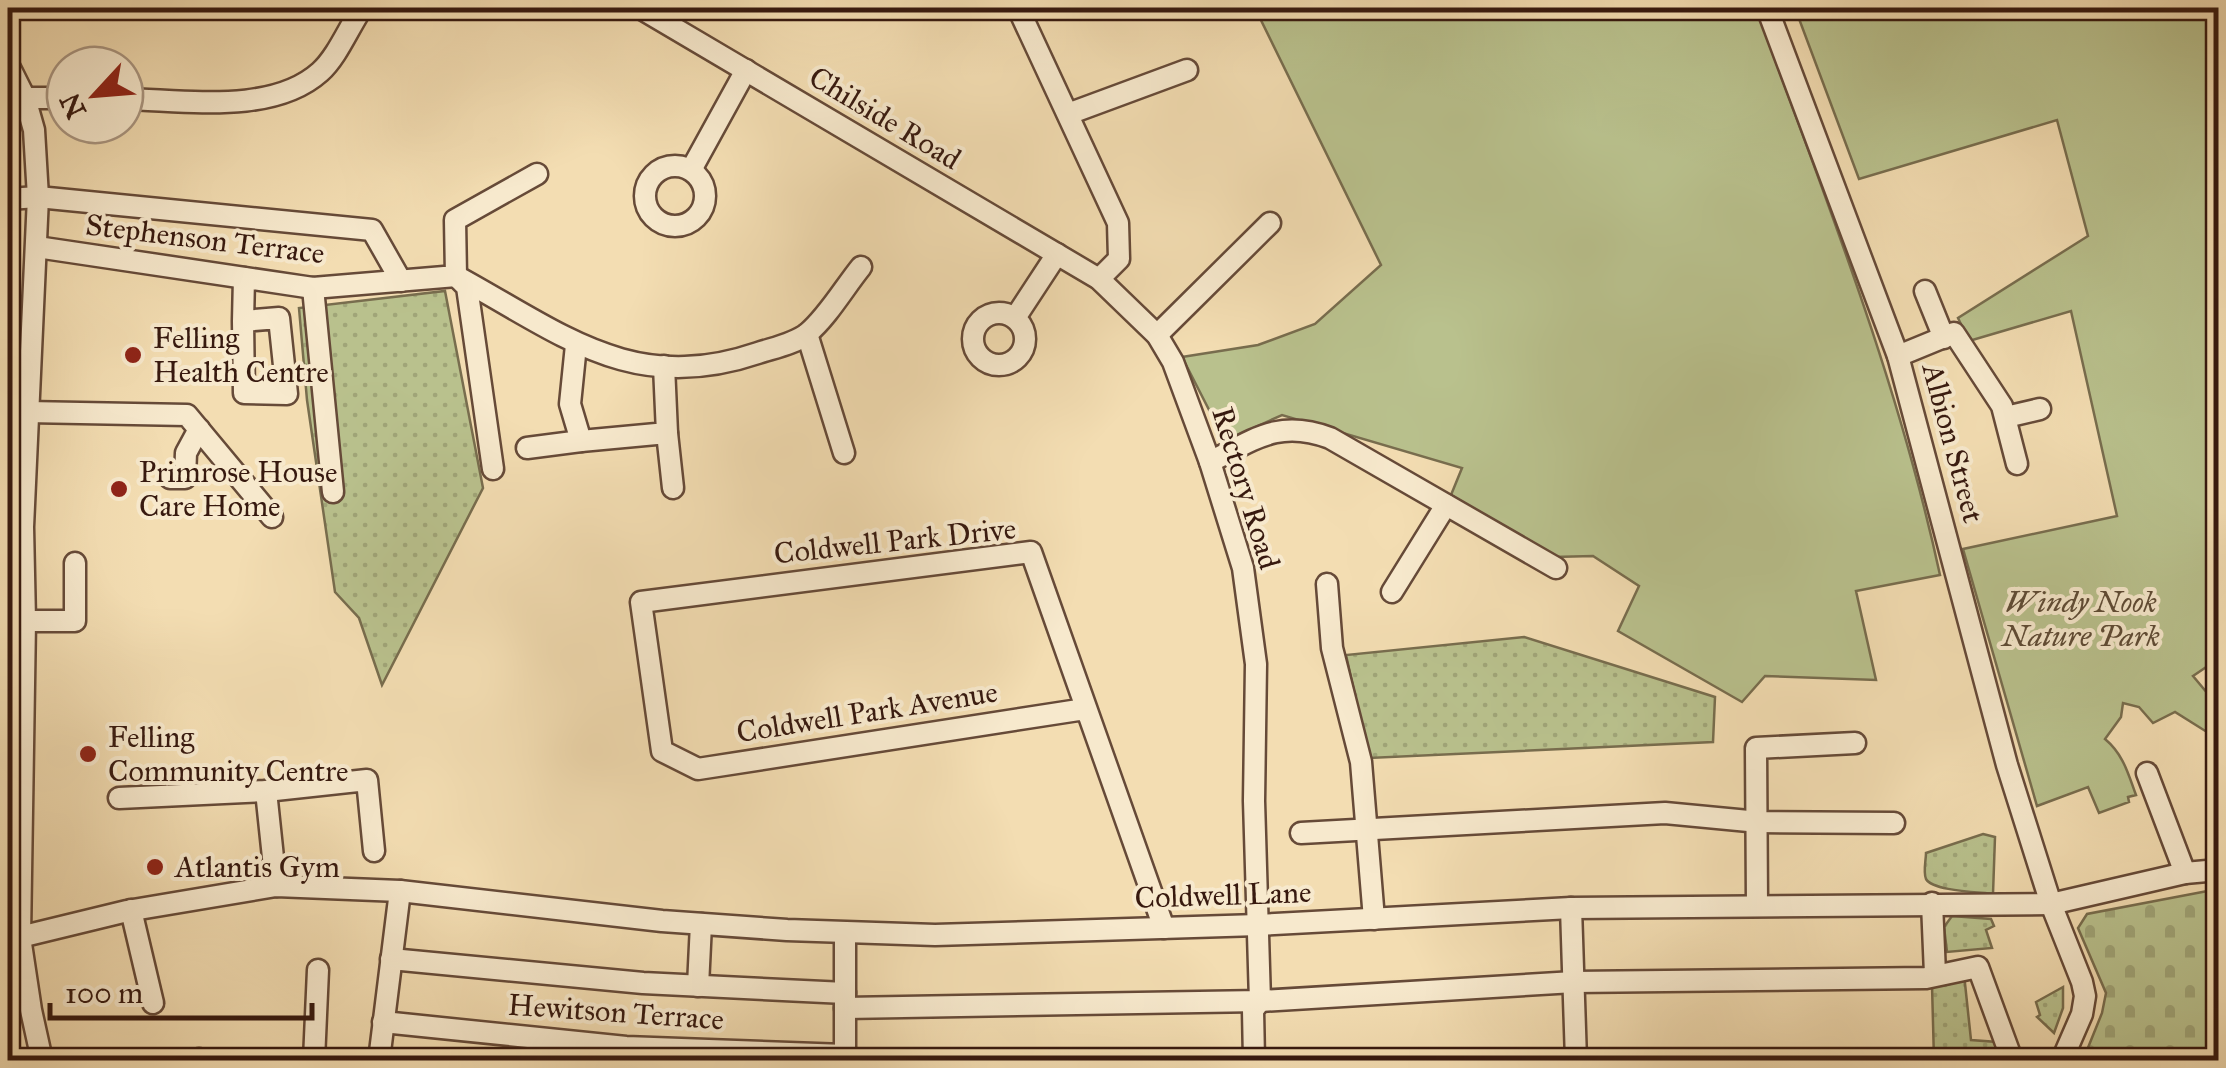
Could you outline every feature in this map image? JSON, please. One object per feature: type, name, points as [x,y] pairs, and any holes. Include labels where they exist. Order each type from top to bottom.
[{"type":"street","points":[[145,100],[244,102],[283,93],[322,70],[362,8]]},
{"type":"street","name":"Chilside Road","points":[[640,8],[1099,280]]},
{"type":"street","points":[[1018,8],[1118,223],[1120,259],[1099,280]]},
{"type":"street","name":"Albion Street","points":[[1767,8],[1898,356],[2007,765],[2085,996],[2082,1014],[2062,1060]]},
{"type":"street","points":[[8,64],[25,98],[34,130],[38,197],[28,412],[15,528],[25,621],[20,937],[30,1010],[42,1060]]},
{"type":"street","points":[[692,170],[746,70]]},
{"type":"street","points":[[1068,114],[1187,70]]},
{"type":"street","points":[[25,98],[45,98]]},
{"type":"street","points":[[493,468],[468,288],[456,276],[455,220],[536,174]]},
{"type":"street","points":[[8,199],[38,197],[372,230],[401,280]]},
{"type":"street","points":[[1157,335],[1270,223]]},
{"type":"street","name":"Stephenson Terrace","points":[[36,247],[313,288],[456,276]]},
{"type":"street","points":[[1015,318],[1057,254]]},
{"type":"street","points":[[456,276],[576,345],[610,358],[680,369],[734,361],[807,334],[861,267]]},
{"type":"street","points":[[243,321],[244,278]]},
{"type":"street","name":"Rectory Road","points":[[1099,280],[1157,335],[1173,362],[1244,568],[1256,664],[1254,801],[1260,1001],[1254,1010],[1254,1060]]},
{"type":"street","points":[[313,288],[333,492]]},
{"type":"street","points":[[1925,291],[1949,335],[2002,406],[2018,464]]},
{"type":"street","points":[[807,334],[844,453]]},
{"type":"street","points":[[1898,356],[1949,335]]},
{"type":"street","points":[[576,345],[570,404],[581,441]]},
{"type":"street","points":[[664,366],[673,488]]},
{"type":"street","points":[[2006,417],[2040,409]]},
{"type":"street","points":[[28,412],[187,415],[272,517]]},
{"type":"street","points":[[170,478],[185,478],[186,453],[199,428]]},
{"type":"street","points":[[1210,462],[1272,430],[1304,428],[1330,438],[1556,568]]},
{"type":"street","points":[[526,448],[667,433]]},
{"type":"street","points":[[1392,592],[1446,505]]},
{"type":"street","name":"Coldwell Park Drive","points":[[662,751],[641,602],[1031,552],[1164,928]]},
{"type":"street","points":[[25,621],[75,620],[75,563]]},
{"type":"street","points":[[1327,584],[1332,648],[1361,762],[1374,919]]},
{"type":"street","name":"Coldwell Park Avenue","points":[[662,751],[698,769],[1085,709]]},
{"type":"street","points":[[1757,904],[1756,748],[1855,743]]},
{"type":"street","points":[[2147,773],[2185,873]]},
{"type":"street","points":[[119,798],[266,791],[367,780],[374,851]]},
{"type":"street","points":[[266,791],[276,886]]},
{"type":"street","points":[[1300,833],[1664,813],[1758,822],[1894,823]]},
{"type":"street","name":"Coldwell Lane","points":[[20,937],[131,910],[276,886],[400,891],[701,924],[935,934],[1258,925],[1571,908],[2051,904],[2185,873],[2218,870]]},
{"type":"street","points":[[379,1060],[400,891]]},
{"type":"street","points":[[1932,902],[1935,974]]},
{"type":"street","points":[[1571,908],[1576,1060]]},
{"type":"street","points":[[131,910],[154,1003]]},
{"type":"street","points":[[698,986],[701,924]]},
{"type":"street","points":[[845,933],[845,1058]]},
{"type":"street","points":[[391,959],[845,1000],[1260,1001],[1574,982],[1926,978],[1978,967],[2012,1060]]},
{"type":"street","points":[[314,1060],[318,970]]},
{"type":"street","name":"Hewitson Terrace","points":[[383,1022],[626,1048],[845,1058]]},
{"type":"green space","points":[[1255,8],[1756,8],[1881,359],[1940,575],[1856,591],[1876,680],[1765,676],[1742,702],[1618,631],[1639,586],[1593,556],[1553,557],[1451,495],[1462,468],[1282,415],[1225,441],[1182,357],[1258,345],[1315,324],[1381,265]]},
{"type":"green space","name":"Windy Nook Nature Park","points":[[1795,8],[2218,8],[2218,659],[2193,676],[2218,706],[2218,755],[2207,732],[2175,712],[2153,723],[2139,707],[2123,703],[2121,717],[2105,739],[2121,758],[2130,779],[2136,795],[2128,797],[2129,802],[2099,813],[2088,787],[2037,806],[1963,549],[2117,516],[2071,311],[1969,341],[1958,318],[2088,236],[2057,120],[1859,179]]},
{"type":"green space","points":[[445,291],[483,488],[382,685],[359,618],[335,592],[307,400],[299,308]]},
{"type":"green space","points":[[1524,637],[1715,697],[1713,742],[1369,758],[1346,655]]},
{"type":"green space","points":[[1983,834],[1995,837],[1993,894],[1946,888],[1926,879],[1926,853]]},
{"type":"green space","points":[[2218,889],[2218,1060],[2083,1060],[2106,993],[2078,928],[2087,914]]},
{"type":"green space","points":[[1952,916],[1991,919],[1994,926],[1986,930],[1992,948],[1947,952],[1944,927]]},
{"type":"green space","points":[[1964,974],[1971,1040],[1997,1042],[1997,1051],[1989,1057],[1934,1060],[1932,985],[1949,984],[1949,976]]},
{"type":"green space","points":[[2063,987],[2063,1008],[2054,1033],[2037,1017],[2040,1015],[2036,1002]]},
{"type":"place","name":"Felling Health Centre","points":[[133,355]]},
{"type":"place","name":"Primrose House Care Home","points":[[119,489]]},
{"type":"place","name":"Felling Community Centre","points":[[88,754]]},
{"type":"place","name":"Atlantis Gym","points":[[155,867]]}]
